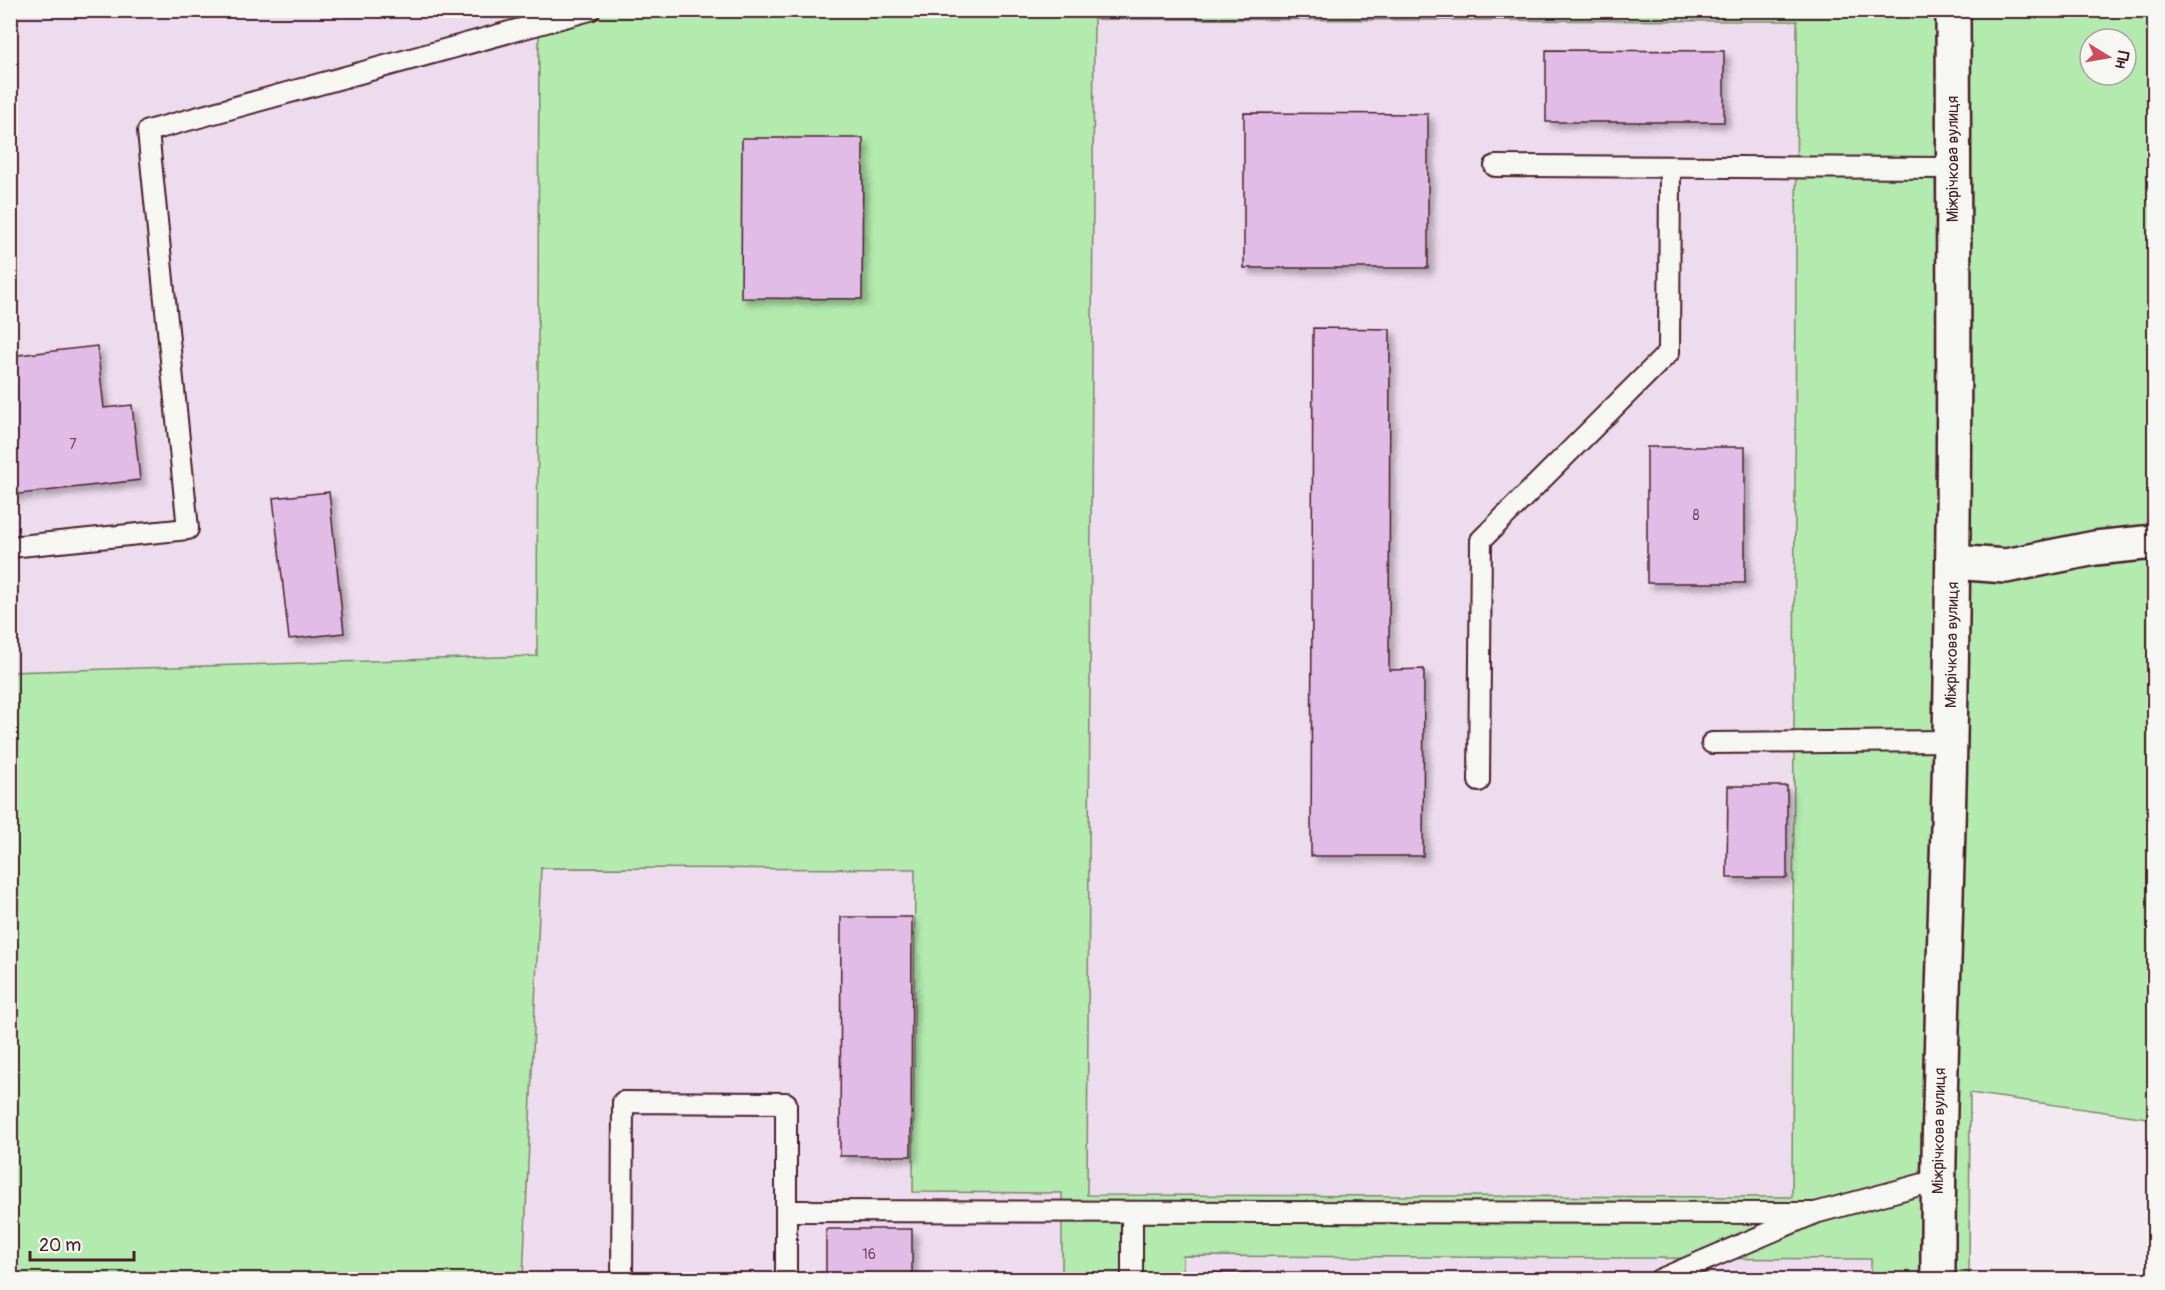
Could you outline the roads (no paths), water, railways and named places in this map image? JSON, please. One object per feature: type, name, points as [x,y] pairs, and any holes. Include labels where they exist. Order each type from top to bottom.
[{"type":"street","name":"Міжрічкова вулиця","points":[[1938,1280],[1938,1180],[1953,562],[1953,10]]},
{"type":"street","points":[[1953,562],[2006,566],[2095,549],[2154,542]]},
{"type":"lane","points":[[10,547],[188,529],[148,131],[590,10]]},
{"type":"lane","points":[[1495,166],[1954,168]]},
{"type":"lane","points":[[1479,781],[1481,540],[1669,352],[1670,167]]},
{"type":"lane","points":[[1712,743],[1950,741]]},
{"type":"lane","points":[[622,1280],[623,1102],[786,1103],[786,1280]]},
{"type":"lane","points":[[1659,1280],[1815,1213],[1938,1180]]},
{"type":"lane","points":[[786,1211],[1815,1213]]},
{"type":"lane","points":[[1132,1212],[1132,1280]]}]
